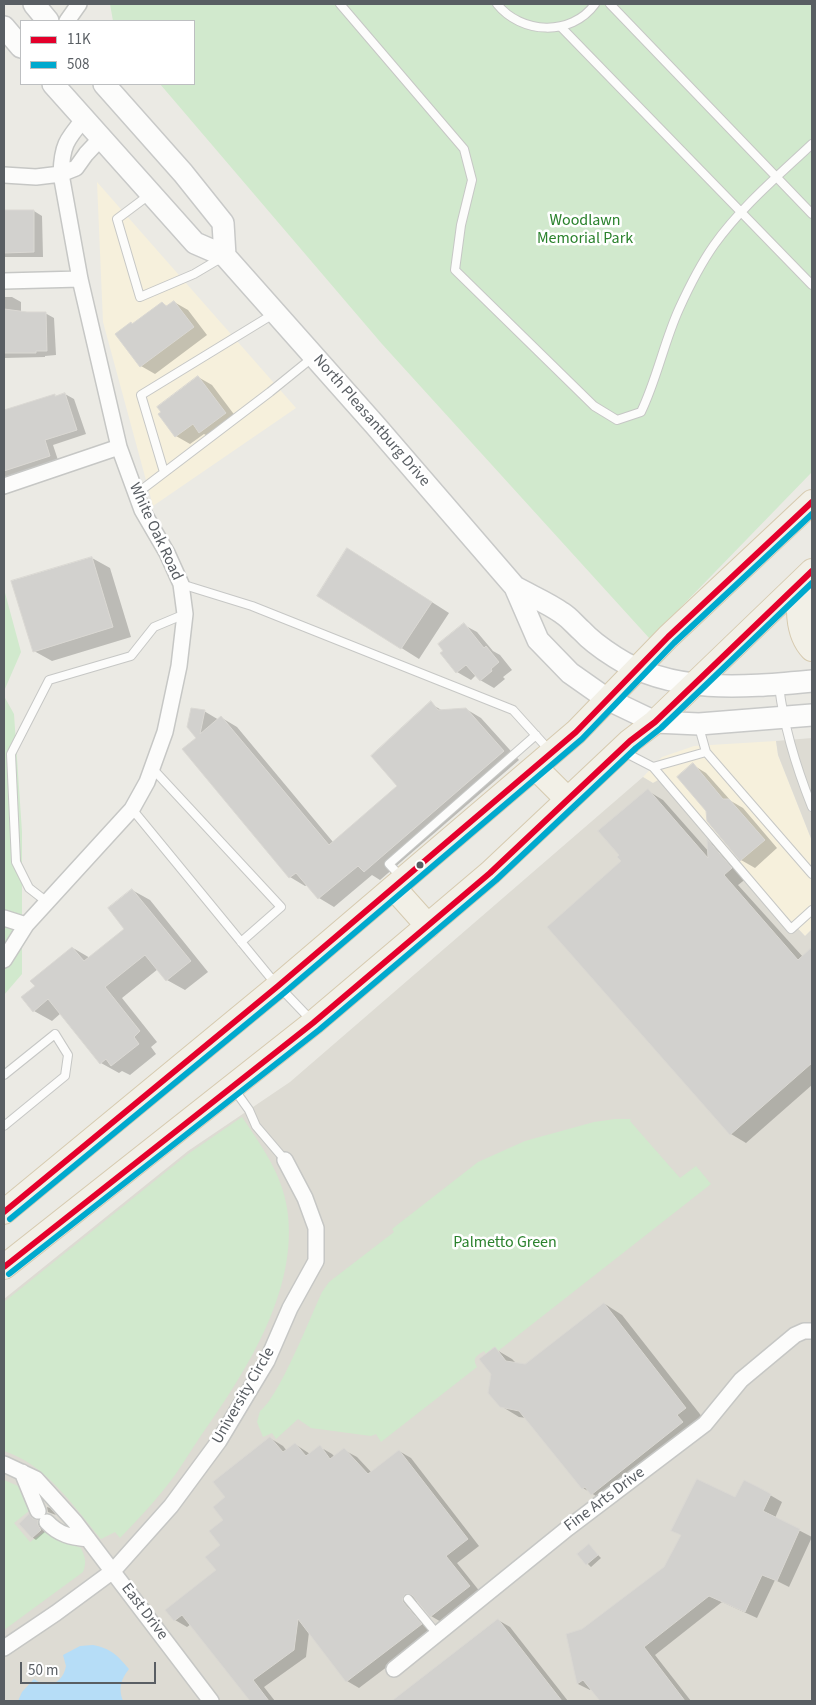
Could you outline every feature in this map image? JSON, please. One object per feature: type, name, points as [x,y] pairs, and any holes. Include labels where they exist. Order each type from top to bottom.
[{"type":"main road","points":[[34,4],[47,20]]},
{"type":"main road","points":[[4,27],[20,46]]},
{"type":"main road","name":"North Pleasantburg Drive","points":[[54,85],[195,243],[225,256],[276,312],[515,587],[538,640],[570,673],[607,699],[655,722],[699,724],[812,715]]},
{"type":"main road","points":[[105,85],[223,223],[225,256]]},
{"type":"main road","points":[[4,1212],[278,986],[398,883],[541,752],[576,732],[668,637],[812,502]]},
{"type":"main road","points":[[806,577],[798,609],[806,642],[812,649]]},
{"type":"main road","points":[[5,1265],[313,1023],[490,874],[630,741],[655,722],[806,577]]},
{"type":"main road","name":"North Pleasantburg Drive","points":[[515,587],[563,613],[583,633],[615,657],[637,669],[658,676],[694,684],[732,686],[812,681]]},
{"type":"main road","points":[[541,752],[568,800]]},
{"type":"main road","points":[[398,883],[428,926]]},
{"type":"street","points":[[68,20],[79,4]]},
{"type":"street","name":"White Oak Road","points":[[4,960],[26,925],[132,809],[147,782],[165,732],[179,666],[185,614],[181,584],[168,553],[142,510],[120,447],[80,279],[61,174],[62,158],[68,138],[84,119]]},
{"type":"street","points":[[4,175],[36,177],[61,174],[76,168],[101,138]]},
{"type":"street","points":[[4,281],[80,279]]},
{"type":"street","points":[[4,486],[120,447]]},
{"type":"street","points":[[4,918],[26,925]]},
{"type":"street","name":"University Circle","points":[[4,1648],[113,1571],[171,1506],[219,1440],[267,1361],[290,1308],[316,1261],[316,1228],[305,1198],[285,1160]]},
{"type":"street","name":"Fine Arts Drive","points":[[394,1669],[568,1528],[705,1424],[741,1380],[795,1336],[804,1331],[812,1331]]},
{"type":"street","name":"East Drive","points":[[4,1464],[36,1479],[88,1539],[154,1628],[212,1701]]},
{"type":"street","points":[[22,1472],[42,1517],[55,1530],[66,1536],[88,1539]]},
{"type":"lane","points":[[340,4],[464,149],[472,180],[461,224],[455,270],[594,406],[617,420],[641,412],[650,393],[664,347],[679,310],[695,276],[714,245],[740,212],[812,144]]},
{"type":"lane","points":[[497,4],[504,12],[521,23],[540,28],[561,27],[577,20],[591,10],[595,4]]},
{"type":"lane","points":[[610,4],[812,214]]},
{"type":"lane","points":[[561,27],[812,285]]},
{"type":"lane","points":[[151,193],[118,219],[140,297],[194,274],[225,256]]},
{"type":"lane","points":[[164,472],[141,395],[276,312]]},
{"type":"lane","points":[[136,494],[314,356]]},
{"type":"lane","points":[[181,584],[252,606],[513,710],[541,752],[389,864],[398,883]]},
{"type":"lane","points":[[47,902],[29,888],[16,862],[11,754],[49,680],[131,656],[154,627],[185,614]]},
{"type":"lane","points":[[779,684],[783,718],[812,807]]},
{"type":"lane","points":[[699,724],[706,752],[812,874]]},
{"type":"lane","points":[[622,750],[653,767],[791,929],[812,910]]},
{"type":"lane","points":[[653,767],[706,752]]},
{"type":"lane","points":[[152,768],[281,907],[241,942]]},
{"type":"lane","points":[[132,809],[278,986],[313,1023]]},
{"type":"lane","points":[[4,1075],[55,1034],[68,1055],[65,1076],[4,1126]]},
{"type":"lane","name":"University Circle","points":[[231,1086],[249,1110],[256,1126],[285,1160]]},
{"type":"lane","points":[[408,1599],[437,1634]]},
{"type":"shaded area","points":[[97,182],[296,408],[153,506],[103,322]]},
{"type":"shaded area","points":[[812,738],[812,841],[778,755],[776,741]]},
{"type":"shaded area","points":[[776,741],[778,755],[812,841],[812,929],[805,936],[658,781],[653,783],[643,777],[662,757],[694,746]]},
{"type":"shaded area","points":[[643,777],[653,783],[658,780],[805,936],[812,929],[812,1701],[4,1701],[4,1299],[188,1151],[290,1082]]},
{"type":"green space","name":"Woodlawn Memorial Park","points":[[110,4],[812,4],[812,472],[650,639],[382,344],[161,85],[195,85],[195,20],[113,20]]},
{"type":"green space","points":[[4,589],[21,652],[4,691]]},
{"type":"green space","points":[[4,696],[14,714],[22,832],[22,974],[4,995]]},
{"type":"green space","points":[[242,1117],[276,1172],[281,1183],[287,1208],[289,1239],[285,1270],[276,1301],[264,1331],[233,1388],[171,1480],[120,1538],[115,1532],[101,1539],[69,1500],[46,1476],[19,1457],[4,1451],[4,1302],[188,1154]]},
{"type":"green space","name":"Palmetto Green","points":[[631,1119],[630,1121],[680,1178],[696,1166],[711,1184],[498,1351],[494,1347],[486,1354],[484,1351],[479,1354],[475,1359],[477,1367],[381,1442],[376,1434],[371,1436],[311,1428],[298,1419],[276,1439],[272,1433],[263,1437],[257,1422],[260,1411],[276,1391],[322,1292],[329,1282],[394,1232],[392,1229],[478,1162],[525,1141],[594,1122]]},
{"type":"green space","points":[[4,1480],[18,1486],[29,1511],[14,1523],[30,1542],[47,1530],[55,1537],[81,1548],[85,1562],[83,1572],[4,1630]]},
{"type":"water","points":[[93,1645],[114,1653],[129,1669],[121,1684],[123,1701],[18,1701],[22,1692],[34,1679],[44,1684],[49,1684],[62,1677],[66,1666],[63,1655],[80,1646]]},
{"type":"building","points":[[4,210],[34,210],[34,252],[4,253]]},
{"type":"building","points":[[174,301],[194,327],[140,367],[115,334],[162,302],[166,306]]},
{"type":"building","points":[[4,309],[46,312],[47,351],[4,353]]},
{"type":"building","points":[[198,376],[226,413],[199,433],[193,424],[175,437],[158,414],[161,412],[157,407]]},
{"type":"building","points":[[65,393],[77,430],[45,440],[50,456],[4,471],[4,410],[55,394],[55,396]]},
{"type":"building","points":[[347,548],[432,602],[401,649],[317,596]]},
{"type":"building","points":[[92,557],[113,627],[33,652],[11,581]]},
{"type":"building","points":[[464,623],[484,648],[486,646],[499,662],[480,681],[466,665],[456,673],[440,653],[443,651],[438,644]]},
{"type":"building","points":[[431,701],[438,710],[466,708],[504,751],[364,872],[358,866],[318,899],[296,873],[289,878],[182,749],[196,738],[187,727],[191,708],[205,710],[200,734],[221,716],[329,845],[397,786],[371,756]]},
{"type":"building","points":[[693,763],[723,799],[729,799],[765,840],[740,861],[707,821],[706,811],[677,777]]},
{"type":"building","points":[[648,789],[708,858],[707,839],[732,868],[724,875],[798,960],[812,947],[812,1063],[730,1135],[547,927],[621,861],[617,857],[619,855],[598,831]]},
{"type":"building","points":[[132,889],[191,961],[166,981],[145,955],[105,987],[140,1031],[134,1037],[139,1044],[111,1066],[106,1059],[100,1064],[48,999],[33,1012],[21,997],[35,986],[30,981],[72,947],[84,961],[124,929],[108,908]]},
{"type":"building","points":[[604,1303],[686,1408],[677,1415],[683,1422],[591,1495],[585,1487],[582,1489],[519,1411],[500,1407],[488,1393],[491,1374],[479,1359],[495,1347],[506,1361],[525,1364]]},
{"type":"building","points":[[270,1437],[283,1452],[295,1443],[306,1456],[320,1445],[330,1459],[344,1448],[368,1474],[399,1450],[468,1539],[446,1556],[470,1586],[430,1617],[412,1595],[405,1594],[403,1602],[422,1624],[346,1682],[298,1619],[294,1650],[253,1680],[269,1701],[250,1701],[182,1615],[174,1621],[165,1610],[216,1570],[205,1557],[220,1545],[209,1531],[223,1520],[213,1507],[225,1497],[213,1482]]},
{"type":"building","points":[[697,1479],[735,1497],[744,1480],[771,1494],[763,1511],[800,1529],[777,1581],[762,1575],[745,1612],[709,1596],[644,1647],[685,1701],[600,1701],[583,1680],[577,1684],[566,1634],[582,1629],[664,1567],[681,1535],[671,1531]]},
{"type":"building","points":[[29,1514],[33,1519],[38,1520],[41,1530],[32,1538],[19,1524]]},
{"type":"building","points":[[589,1544],[598,1555],[586,1565],[577,1554]]},
{"type":"building","points":[[498,1619],[562,1701],[392,1701]]},
{"type":"transit line","name":"11K","points":[[4,1212],[278,986],[576,732],[668,637],[812,502]]},
{"type":"transit line","name":"508","points":[[10,1219],[284,993],[582,739],[674,643],[812,514]]},
{"type":"transit line","name":"11K","points":[[4,1267],[313,1023],[490,873],[630,741],[655,722],[812,571]]},
{"type":"transit line","name":"508","points":[[9,1274],[319,1030],[496,880],[636,748],[661,728],[812,583]]}]
